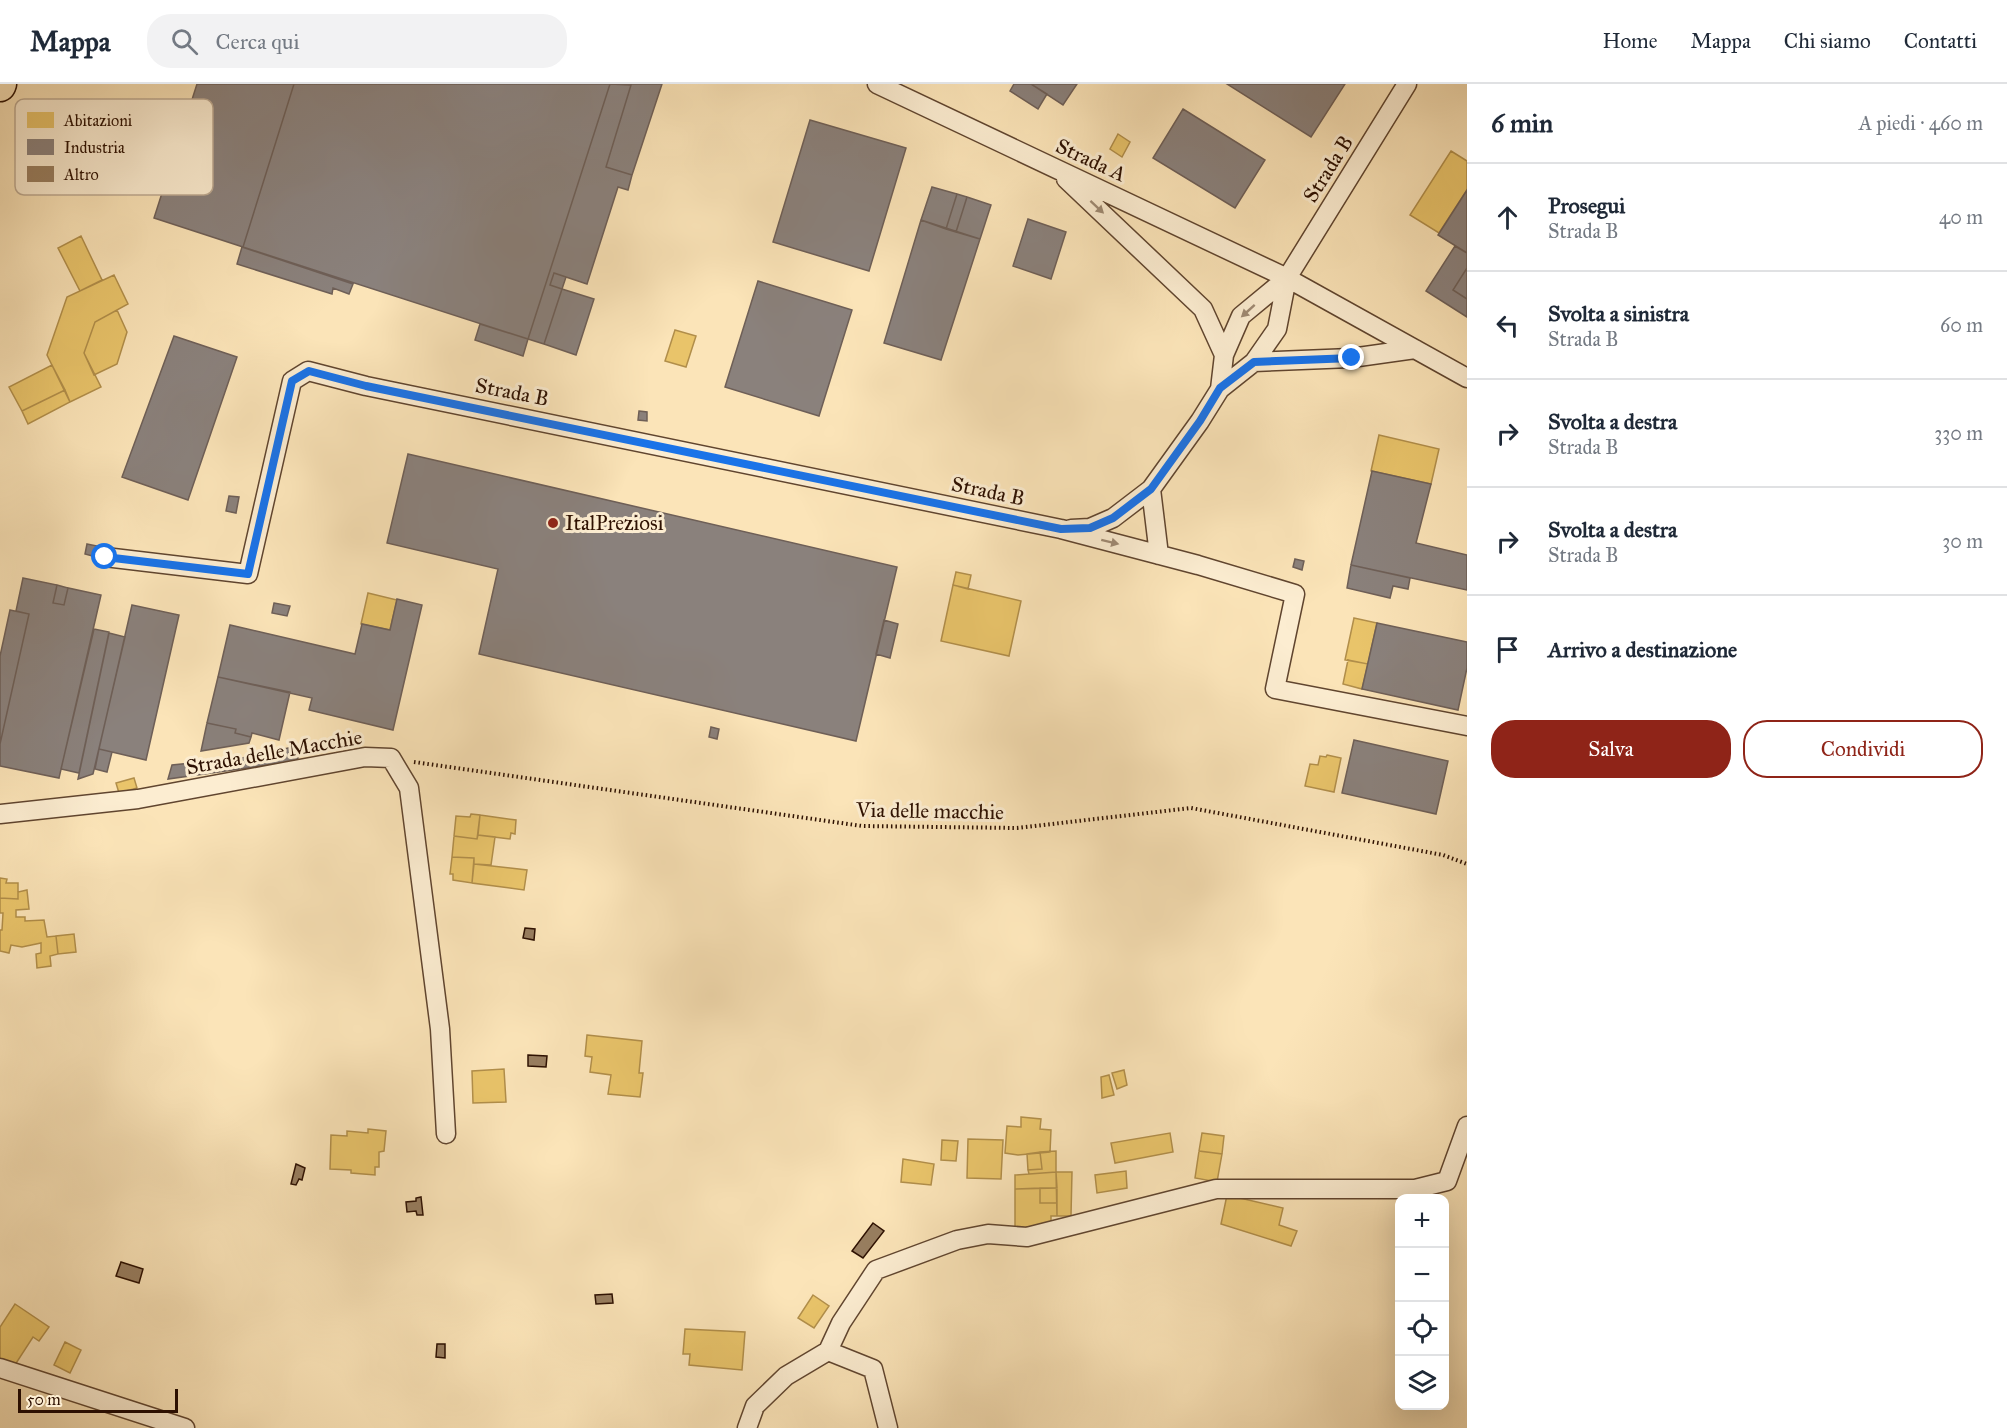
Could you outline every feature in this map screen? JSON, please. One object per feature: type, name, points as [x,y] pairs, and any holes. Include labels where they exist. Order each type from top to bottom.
[{"type":"street","name":"Strada A","points":[[877,84],[1287,278],[1467,378]]},
{"type":"street","name":"Strada B","points":[[1220,388],[1224,355],[1241,316],[1287,278],[1407,84]]},
{"type":"street","points":[[1054,168],[1203,309],[1224,355]]},
{"type":"street","name":"Strada B","points":[[1061,529],[1090,528],[1113,518],[1151,489],[1200,421],[1220,388],[1254,362],[1277,329],[1287,278]]},
{"type":"street","points":[[1254,362],[1352,358],[1415,349]]},
{"type":"street","name":"Strada B","points":[[105,557],[248,574],[292,381],[309,371],[366,386],[1061,529],[1295,594],[1275,689],[1467,726]]},
{"type":"street","points":[[1151,489],[1159,555]]},
{"type":"street","name":"Strada delle Macchie","points":[[0,814],[138,799],[365,756],[391,758],[409,788],[440,1029],[446,1134]]},
{"type":"street","points":[[747,1428],[755,1406],[786,1376],[828,1351],[841,1323],[876,1270],[957,1240],[987,1234],[1027,1237],[1216,1189],[1415,1189],[1447,1181],[1467,1126]]},
{"type":"street","points":[[828,1351],[873,1370],[888,1428]]},
{"type":"street","points":[[0,1368],[185,1428]]},
{"type":"path","name":"Via delle macchie","points":[[391,758],[862,826],[1017,828],[1191,808],[1443,855],[1467,864]]},
{"type":"building: Abitazioni","points":[[1118,134],[1130,142],[1122,157],[1110,149]]},
{"type":"building: Abitazioni","points":[[1451,151],[1467,161],[1467,190],[1439,233],[1410,215]]},
{"type":"building: Abitazioni","points":[[81,236],[102,280],[80,291],[58,248]]},
{"type":"building: Abitazioni","points":[[114,275],[128,304],[95,322],[84,353],[101,387],[70,402],[47,355],[67,297]]},
{"type":"building: Abitazioni","points":[[117,310],[127,332],[117,364],[94,375],[84,353],[95,322]]},
{"type":"building: Abitazioni","points":[[675,330],[696,336],[686,367],[665,361]]},
{"type":"building: Abitazioni","points":[[52,365],[65,390],[22,411],[9,387]]},
{"type":"building: Abitazioni","points":[[65,390],[70,402],[28,424],[22,411]]},
{"type":"building: Abitazioni","points":[[1379,435],[1439,449],[1431,484],[1371,471]]},
{"type":"building: Abitazioni","points":[[956,572],[971,575],[968,589],[953,585]]},
{"type":"building: Abitazioni","points":[[953,585],[1021,601],[1009,656],[941,641]]},
{"type":"building: Abitazioni","points":[[368,593],[397,600],[390,630],[361,624]]},
{"type":"building: Abitazioni","points":[[1354,618],[1377,623],[1368,664],[1345,660]]},
{"type":"building: Abitazioni","points":[[1348,660],[1368,664],[1362,689],[1343,684]]},
{"type":"building: Abitazioni","points":[[1327,755],[1341,758],[1334,792],[1305,786],[1310,764],[1318,765],[1320,756],[1326,757]]},
{"type":"building: Abitazioni","points":[[134,778],[137,788],[119,793],[116,783]]},
{"type":"building: Abitazioni","points":[[471,814],[480,815],[477,839],[454,836],[456,816],[470,817]]},
{"type":"building: Abitazioni","points":[[480,815],[516,820],[515,834],[511,833],[510,839],[478,835]]},
{"type":"building: Abitazioni","points":[[478,835],[495,837],[491,865],[474,864],[474,858],[452,857],[454,836],[477,839]]},
{"type":"building: Abitazioni","points":[[452,857],[474,858],[472,883],[453,880],[453,874],[450,874]]},
{"type":"building: Abitazioni","points":[[474,864],[527,870],[524,890],[472,883]]},
{"type":"building: Abitazioni","points":[[0,878],[7,879],[6,883],[18,883],[18,899],[0,898]]},
{"type":"building: Abitazioni","points":[[27,890],[29,909],[16,910],[16,917],[25,917],[25,921],[44,920],[47,937],[56,936],[58,954],[50,956],[51,966],[37,968],[36,954],[41,953],[41,943],[22,947],[11,945],[9,953],[0,951],[3,913],[0,913],[0,898],[18,899],[18,892]]},
{"type":"building: Abitazioni","points":[[74,934],[76,952],[58,954],[56,936]]},
{"type":"building: Abitazioni","points":[[587,1035],[642,1041],[639,1073],[643,1073],[640,1097],[608,1094],[611,1075],[590,1072],[592,1057],[585,1056]]},
{"type":"building: Abitazioni","points":[[504,1069],[506,1102],[473,1103],[472,1071]]},
{"type":"building: Abitazioni","points":[[1124,1070],[1127,1085],[1117,1089],[1112,1073]]},
{"type":"building: Abitazioni","points":[[1109,1075],[1114,1095],[1102,1098],[1101,1077]]},
{"type":"building: Abitazioni","points":[[1021,1117],[1041,1119],[1040,1129],[1051,1130],[1050,1152],[1018,1155],[1005,1153],[1007,1126],[1021,1127]]},
{"type":"building: Abitazioni","points":[[368,1129],[386,1131],[384,1151],[379,1152],[379,1167],[375,1167],[375,1175],[330,1169],[331,1135],[347,1136],[347,1131],[368,1133]]},
{"type":"building: Abitazioni","points":[[1170,1133],[1173,1152],[1115,1163],[1111,1143]]},
{"type":"building: Abitazioni","points":[[1202,1133],[1224,1136],[1222,1154],[1199,1151]]},
{"type":"building: Abitazioni","points":[[968,1139],[1003,1140],[1001,1179],[967,1178]]},
{"type":"building: Abitazioni","points":[[942,1140],[958,1141],[956,1161],[941,1160]]},
{"type":"building: Abitazioni","points":[[1056,1151],[1056,1172],[1029,1174],[1028,1170],[1042,1169],[1040,1152]]},
{"type":"building: Abitazioni","points":[[1199,1151],[1222,1154],[1217,1182],[1195,1178]]},
{"type":"building: Abitazioni","points":[[1040,1152],[1042,1169],[1028,1170],[1027,1154]]},
{"type":"building: Abitazioni","points":[[903,1159],[934,1164],[931,1185],[901,1182]]},
{"type":"building: Abitazioni","points":[[1126,1171],[1127,1188],[1097,1193],[1095,1175]]},
{"type":"building: Abitazioni","points":[[1056,1172],[1057,1188],[1015,1189],[1015,1175]]},
{"type":"building: Abitazioni","points":[[1056,1172],[1072,1172],[1071,1216],[1057,1216]]},
{"type":"building: Abitazioni","points":[[1040,1188],[1057,1188],[1057,1203],[1040,1203]]},
{"type":"building: Abitazioni","points":[[1040,1188],[1040,1203],[1057,1203],[1057,1216],[1051,1216],[1051,1227],[1015,1228],[1015,1189]]},
{"type":"building: Abitazioni","points":[[1227,1195],[1283,1208],[1279,1225],[1297,1231],[1291,1246],[1221,1224]]},
{"type":"building: Abitazioni","points":[[813,1295],[829,1306],[814,1328],[798,1318]]},
{"type":"building: Abitazioni","points":[[15,1304],[49,1327],[39,1341],[33,1337],[13,1368],[0,1360],[0,1327]]},
{"type":"building: Abitazioni","points":[[685,1329],[745,1332],[742,1370],[689,1365],[690,1354],[683,1354]]},
{"type":"building: Abitazioni","points":[[65,1342],[81,1350],[70,1373],[54,1365]]},
{"type":"building: Industria","points":[[197,84],[294,84],[243,247],[154,218],[161,195],[213,195],[213,99],[192,99]]},
{"type":"building: Industria","points":[[294,84],[610,84],[528,339],[243,247]]},
{"type":"building: Industria","points":[[610,84],[631,85],[606,167],[632,175],[628,190],[618,187],[587,284],[554,273],[550,285],[562,289],[544,344],[528,339]]},
{"type":"building: Industria","points":[[627,84],[662,84],[632,175],[606,167],[631,85]]},
{"type":"building: Industria","points":[[1014,84],[1031,84],[1047,94],[1038,109],[1010,91]]},
{"type":"building: Industria","points":[[1031,84],[1077,84],[1063,105]]},
{"type":"building: Industria","points":[[1227,84],[1345,84],[1311,137]]},
{"type":"building: Industria","points":[[1183,109],[1265,160],[1235,208],[1153,158]]},
{"type":"building: Industria","points":[[810,120],[906,148],[869,271],[773,242]]},
{"type":"building: Industria","points":[[932,187],[957,194],[946,229],[921,220]]},
{"type":"building: Industria","points":[[1467,190],[1467,253],[1438,235]]},
{"type":"building: Industria","points":[[957,194],[967,197],[956,232],[946,229]]},
{"type":"building: Industria","points":[[967,197],[991,205],[980,239],[956,232]]},
{"type":"building: Industria","points":[[1028,219],[1066,232],[1051,279],[1013,266]]},
{"type":"building: Industria","points":[[921,220],[980,239],[941,360],[884,343]]},
{"type":"building: Industria","points":[[1455,246],[1467,253],[1467,268],[1453,290],[1467,299],[1467,317],[1426,291]]},
{"type":"building: Industria","points":[[242,247],[353,284],[349,294],[333,288],[332,294],[237,264]]},
{"type":"building: Industria","points":[[1467,268],[1467,299],[1453,290]]},
{"type":"building: Industria","points":[[554,273],[566,277],[562,289],[550,285]]},
{"type":"building: Industria","points":[[758,281],[852,310],[819,416],[725,387]]},
{"type":"building: Industria","points":[[562,289],[594,299],[576,355],[544,344]]},
{"type":"building: Industria","points":[[480,324],[528,339],[523,356],[475,340]]},
{"type":"building: Industria","points":[[174,336],[237,357],[188,500],[122,477]]},
{"type":"building: Industria","points":[[639,411],[647,412],[647,421],[638,420]]},
{"type":"building: Industria","points":[[408,454],[897,567],[856,741],[479,654],[498,569],[387,543]]},
{"type":"building: Industria","points":[[1372,471],[1431,484],[1416,543],[1467,555],[1467,590],[1351,565]]},
{"type":"building: Industria","points":[[229,496],[239,497],[236,513],[226,511]]},
{"type":"building: Industria","points":[[87,544],[102,547],[100,558],[85,554]]},
{"type":"building: Industria","points":[[1295,559],[1304,561],[1302,570],[1293,567]]},
{"type":"building: Industria","points":[[1351,565],[1410,578],[1408,589],[1393,586],[1390,598],[1347,588]]},
{"type":"building: Industria","points":[[23,578],[57,585],[53,603],[64,605],[68,588],[101,595],[59,778],[0,766],[0,744],[29,614],[16,611]]},
{"type":"building: Industria","points":[[57,585],[68,588],[64,605],[53,603]]},
{"type":"building: Industria","points":[[397,599],[422,605],[393,730],[309,710],[312,698],[218,677],[230,625],[355,654],[362,624],[390,630]]},
{"type":"building: Industria","points":[[274,603],[290,606],[287,616],[272,613]]},
{"type":"building: Industria","points":[[132,605],[179,615],[146,760],[99,749]]},
{"type":"building: Industria","points":[[10,610],[29,614],[0,744],[0,656]]},
{"type":"building: Industria","points":[[884,620],[898,624],[890,658],[876,654]]},
{"type":"building: Industria","points":[[1377,623],[1467,642],[1467,668],[1458,710],[1362,689]]},
{"type":"building: Industria","points":[[94,629],[109,632],[79,773],[61,769]]},
{"type":"building: Industria","points":[[109,633],[125,637],[93,774],[78,779]]},
{"type":"building: Industria","points":[[218,677],[290,692],[279,740],[252,733],[251,737],[235,733],[236,729],[207,723]]},
{"type":"building: Industria","points":[[207,723],[236,729],[235,733],[251,737],[249,743],[201,751]]},
{"type":"building: Industria","points":[[711,727],[719,729],[717,739],[709,737]]},
{"type":"building: Industria","points":[[1354,740],[1448,761],[1436,814],[1342,793]]},
{"type":"building: Industria","points":[[297,746],[298,761],[168,779],[172,765],[250,757]]},
{"type":"building: Industria","points":[[99,749],[112,752],[107,772],[95,769]]},
{"type":"building: Altro","points":[[525,928],[535,929],[534,940],[523,938]]},
{"type":"building: Altro","points":[[528,1055],[547,1056],[546,1067],[528,1066]]},
{"type":"building: Altro","points":[[296,1164],[305,1168],[302,1180],[299,1179],[296,1185],[291,1184]]},
{"type":"building: Altro","points":[[421,1197],[423,1215],[417,1215],[416,1211],[407,1212],[406,1202],[416,1201],[416,1198]]},
{"type":"building: Altro","points":[[873,1223],[884,1231],[863,1258],[852,1251]]},
{"type":"building: Altro","points":[[121,1262],[143,1269],[139,1283],[116,1276]]},
{"type":"building: Altro","points":[[612,1294],[613,1303],[596,1304],[595,1295]]},
{"type":"building: Altro","points":[[437,1344],[445,1344],[445,1358],[436,1357]]},
{"type":"place","name":"ItalPreziosi","points":[[553,523]]},
{"type":"route","points":[[105,557],[248,574],[292,381],[309,371],[366,386],[1061,529],[1090,528],[1113,518],[1151,489],[1200,421],[1220,388],[1254,362],[1352,358]]}]
